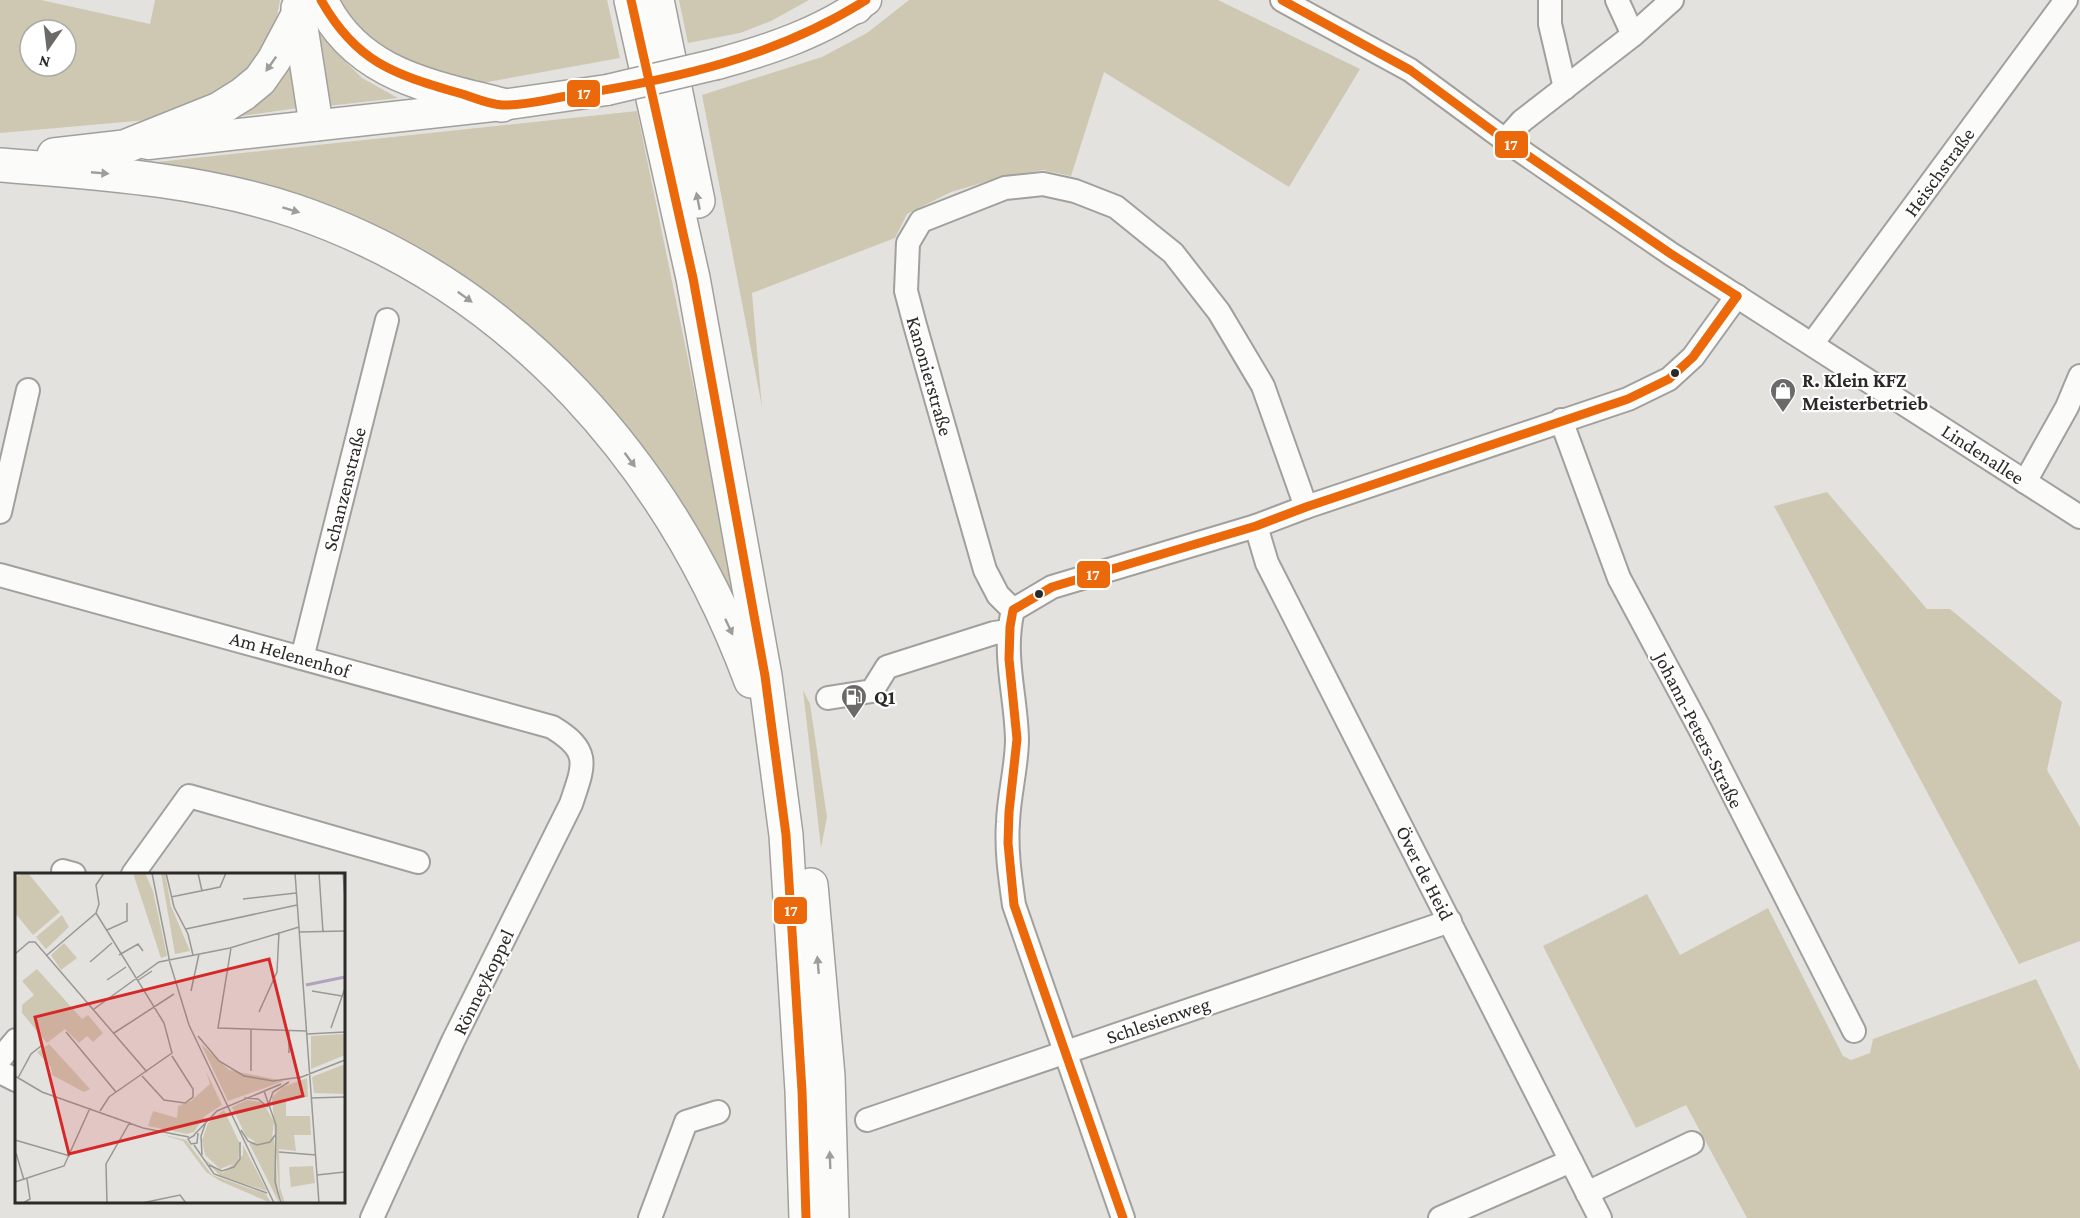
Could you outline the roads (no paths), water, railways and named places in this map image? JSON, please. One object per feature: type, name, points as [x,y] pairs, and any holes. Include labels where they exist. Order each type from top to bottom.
[{"type":"highway","points":[[632,0],[693,278],[765,676],[786,835],[802,1091],[806,1218]]},
{"type":"highway","points":[[657,0],[731,362],[783,650],[806,834],[827,1064],[832,1218]]},
{"type":"highway","points":[[0,163],[124,147],[219,109],[260,80],[306,4]]},
{"type":"highway","points":[[306,4],[337,27],[355,47],[380,66],[408,80],[502,105]]},
{"type":"highway","points":[[306,4],[316,124]]},
{"type":"highway","points":[[0,163],[129,176],[217,190],[294,211],[347,231],[398,256],[453,288],[502,325],[550,366],[595,413],[672,518],[703,571],[751,681],[766,782],[786,835]]},
{"type":"main road","points":[[124,147],[502,105],[607,90],[717,64],[784,43],[834,20],[861,2]]},
{"type":"street","name":"Lindenallee","points":[[1282,0],[1410,70],[1505,140],[1671,254],[2080,517]]},
{"type":"street","points":[[1550,0],[1551,24],[1564,88]]},
{"type":"street","points":[[1617,0],[1633,35]]},
{"type":"street","points":[[1505,140],[1522,121],[1633,35],[1671,0]]},
{"type":"street","name":"Heischstraße","points":[[1812,344],[2066,0]]},
{"type":"street","name":"Kanonierstraße","points":[[1011,620],[985,570],[906,291],[909,243],[921,221],[1005,188],[1042,184],[1075,191],[1116,207],[1173,253],[1219,312],[1263,386],[1306,507]]},
{"type":"street","points":[[828,698],[872,691],[887,667],[994,633],[1052,587],[1256,526],[1306,507],[1628,399],[1669,379],[1693,357],[1737,296]]},
{"type":"street","name":"Schanzenstraße","points":[[302,658],[387,320]]},
{"type":"street","points":[[2025,482],[2067,407],[2080,376]]},
{"type":"street","points":[[0,512],[28,390]]},
{"type":"street","name":"Johann-Peters-Straße","points":[[1561,420],[1619,578],[1701,730],[1854,1031]]},
{"type":"street","name":"Över de Heid","points":[[1256,526],[1267,562],[1600,1218]]},
{"type":"street","name":"Am Helenenhof","points":[[0,575],[552,727],[576,744]]},
{"type":"street","points":[[1011,620],[1008,659],[1017,740],[1008,822],[1008,863],[1014,905],[1123,1218]]},
{"type":"street","name":"Rönneykoppel","points":[[372,1218],[453,1041],[571,804],[581,774],[582,760],[576,744]]},
{"type":"street","points":[[134,873],[189,796],[418,862]]},
{"type":"street","name":"Schlesienweg","points":[[867,1120],[1450,921]]},
{"type":"street","points":[[0,1059],[15,1041]]},
{"type":"street","points":[[0,1072],[15,1080]]},
{"type":"street","points":[[650,1218],[686,1122],[718,1112]]},
{"type":"street","points":[[1587,1193],[1692,1143]]},
{"type":"street","points":[[1440,1218],[1570,1161]]},
{"type":"place","name":"R. Klein KFZ Meisterbetrieb","points":[[1783,414]]},
{"type":"place","name":"Q1","points":[[854,720]]}]
